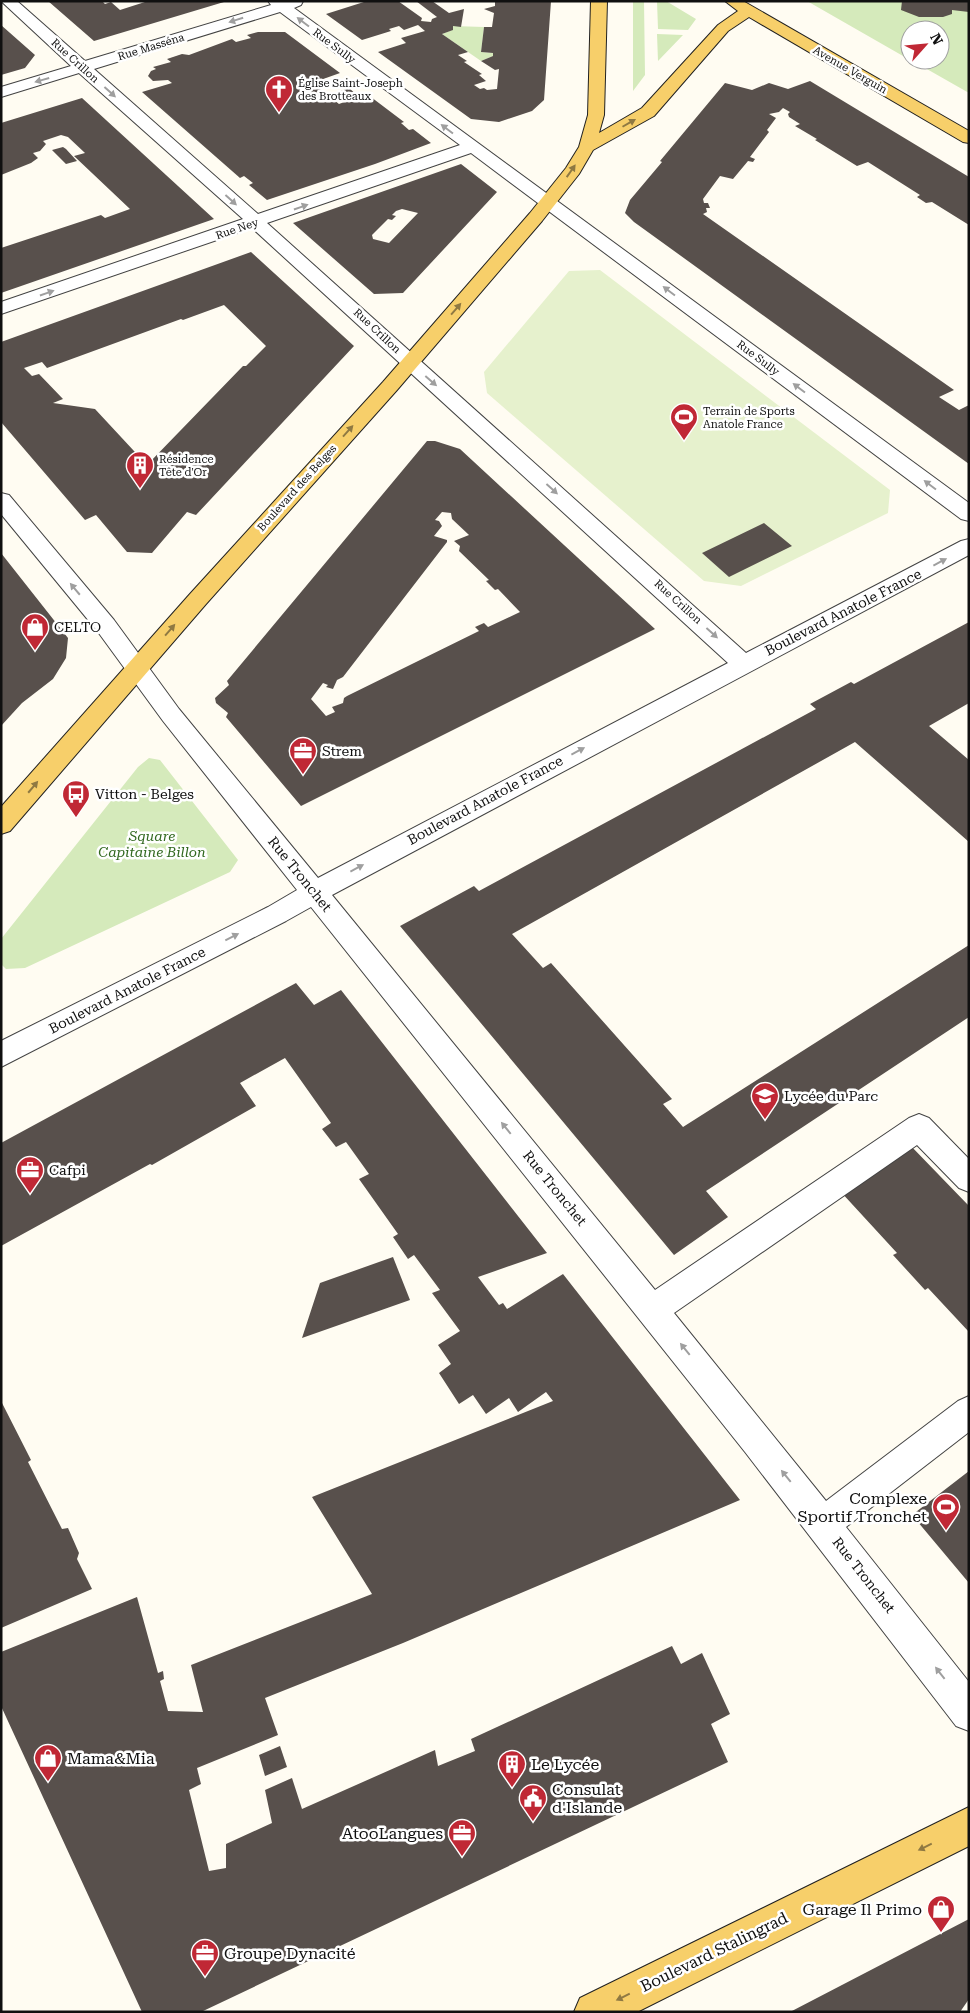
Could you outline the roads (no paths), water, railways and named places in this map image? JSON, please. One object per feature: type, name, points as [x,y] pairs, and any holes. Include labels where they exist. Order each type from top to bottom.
[{"type":"main road","name":"Boulevard des Belges","points":[[1,824],[137,667],[409,362],[548,202],[573,170],[587,147],[596,115],[599,1]]},
{"type":"main road","name":"Avenue Verguin","points":[[732,1],[969,138]]},
{"type":"main road","name":"Boulevard des Belges","points":[[587,147],[648,112],[723,28],[748,11]]},
{"type":"main road","name":"Boulevard Stalingrad","points":[[594,2012],[969,1826]]},
{"type":"street","name":"Rue Crillon","points":[[8,1],[377,330],[409,362],[744,664]]},
{"type":"street","name":"Rue Masséna","points":[[1,92],[82,68],[278,4],[300,1]]},
{"type":"street","name":"Rue Sully","points":[[278,4],[969,514]]},
{"type":"street","name":"Rue Ney","points":[[1,308],[472,147]]},
{"type":"street","name":"Rue Tronchet","points":[[1,500],[106,626],[171,715],[653,1309],[824,1523],[950,1685],[969,1713]]},
{"type":"street","name":"Boulevard Anatole France","points":[[1,1055],[315,892],[351,871],[969,546]]},
{"type":"street","points":[[653,1309],[919,1127],[969,1179]]},
{"type":"street","points":[[824,1523],[969,1412]]},
{"type":"place","name":"Église Saint-Joseph des Brotteaux","points":[[279,113]]},
{"type":"place","name":"Terrain de Sports Anatole France","points":[[684,441]]},
{"type":"place","name":"Résidence Tête d'Or","points":[[140,489]]},
{"type":"place","name":"CELTO","points":[[35,651]]},
{"type":"place","name":"Strem","points":[[303,775]]},
{"type":"place","name":"Vitton - Belges","points":[[76,818]]},
{"type":"place","name":"Lycée du Parc","points":[[765,1120]]},
{"type":"place","name":"Cafpi","points":[[30,1194]]},
{"type":"place","name":"Complexe Sportif Tronchet","points":[[946,1531]]},
{"type":"place","name":"Mama&Mia","points":[[48,1782]]},
{"type":"place","name":"Le Lycée","points":[[512,1788]]},
{"type":"place","name":"Consulat d'Islande","points":[[533,1822]]},
{"type":"place","name":"AtooLangues","points":[[462,1857]]},
{"type":"place","name":"Garage Il Primo","points":[[941,1933]]},
{"type":"place","name":"Groupe Dynacité","points":[[205,1977]]},
{"type":"park label","name":"Square Capitaine Billon","points":[[152,844]]}]
